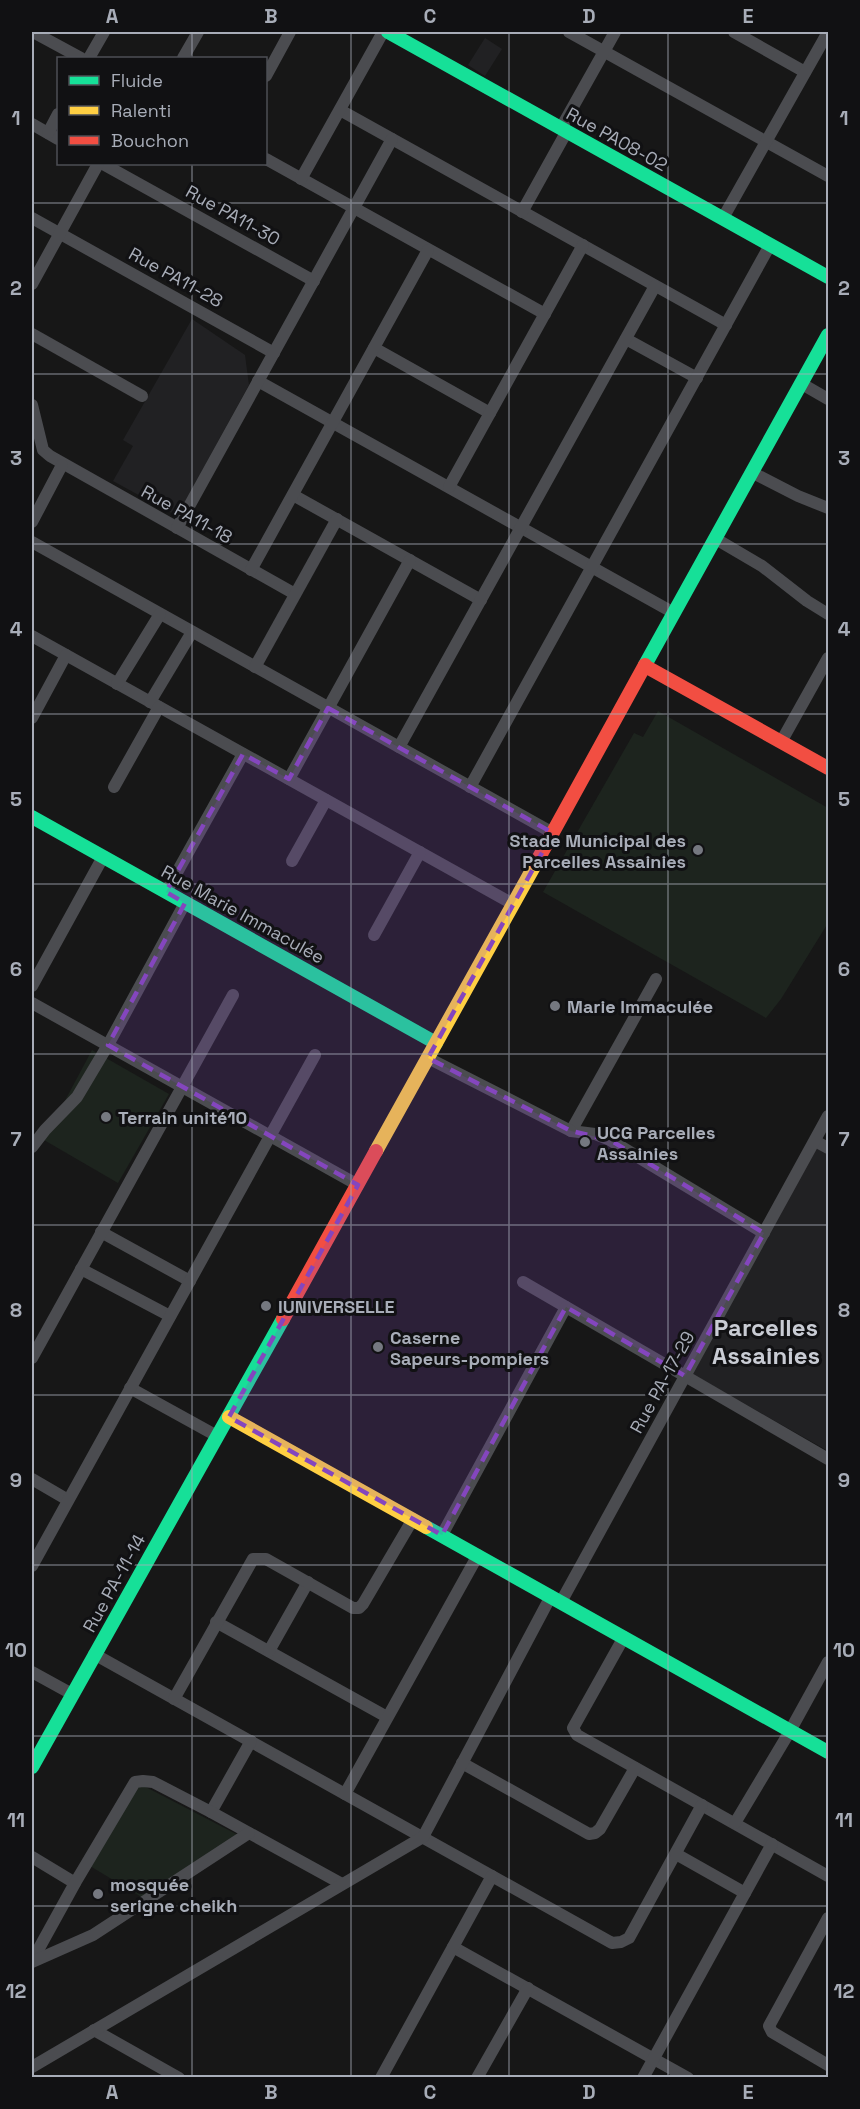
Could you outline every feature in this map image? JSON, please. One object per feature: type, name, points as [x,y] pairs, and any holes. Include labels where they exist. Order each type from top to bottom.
[{"type":"street","points":[[33,32],[79,57]]},
{"type":"street","points":[[90,57],[104,32]]},
{"type":"street","points":[[184,57],[198,32]]},
{"type":"street","points":[[267,74],[290,32]]},
{"type":"street","points":[[302,179],[386,32]]},
{"type":"street","name":"Rue PA08-02","points":[[386,32],[828,277]]},
{"type":"street","points":[[568,32],[828,176]]},
{"type":"street","points":[[522,212],[615,32]]},
{"type":"street","points":[[734,32],[805,72]]},
{"type":"street","points":[[723,218],[805,72],[823,53],[828,32]]},
{"type":"street","points":[[340,110],[726,325]]},
{"type":"street","points":[[32,124],[53,136],[57,118]]},
{"type":"street","points":[[177,528],[393,139]]},
{"type":"street","points":[[267,160],[545,314]]},
{"type":"street","points":[[32,284],[97,165]]},
{"type":"street","name":"Rue PA11-30","points":[[122,168],[314,281]]},
{"type":"street","name":"Rue PA11-28","points":[[32,218],[274,352]]},
{"type":"street","points":[[449,487],[583,245]]},
{"type":"street","points":[[470,787],[770,245]]},
{"type":"street","points":[[251,570],[429,250]]},
{"type":"street","points":[[399,747],[655,286]]},
{"type":"street","points":[[32,334],[142,396]]},
{"type":"street","name":"Rue PA-11-14","points":[[32,1767],[358,1185],[828,335]]},
{"type":"street","points":[[626,339],[697,378]]},
{"type":"street","points":[[374,348],[490,413]]},
{"type":"street","points":[[258,381],[674,613]]},
{"type":"street","points":[[802,384],[828,399]]},
{"type":"street","name":"Rue PA11-18","points":[[32,405],[43,450],[62,465],[295,594]]},
{"type":"street","points":[[32,522],[62,465]]},
{"type":"street","points":[[753,473],[798,496],[828,508]]},
{"type":"street","points":[[293,495],[481,600]]},
{"type":"street","points":[[255,667],[337,519]]},
{"type":"street","points":[[716,539],[762,566],[807,601],[828,614]]},
{"type":"street","points":[[32,542],[553,833]]},
{"type":"street","points":[[288,779],[410,560]]},
{"type":"street","points":[[117,684],[160,614]]},
{"type":"street","points":[[114,787],[192,632]]},
{"type":"street","points":[[32,636],[513,904]]},
{"type":"street","points":[[32,718],[66,655]]},
{"type":"street","points":[[781,742],[828,658]]},
{"type":"street","points":[[645,666],[828,768]]},
{"type":"street","points":[[166,892],[243,754]]},
{"type":"street","points":[[292,861],[326,800]]},
{"type":"street","name":"Rue Marie Immaculée","points":[[33,821],[103,857],[436,1043]]},
{"type":"street","points":[[374,935],[420,852]]},
{"type":"street","points":[[32,986],[103,857]]},
{"type":"street","points":[[32,1148],[45,1130],[77,1096],[108,1045],[185,903]]},
{"type":"street","points":[[571,1131],[656,979]]},
{"type":"street","points":[[32,1358],[233,995]]},
{"type":"street","points":[[32,1003],[358,1185]]},
{"type":"street","points":[[32,1566],[315,1055]]},
{"type":"street","points":[[428,1058],[571,1131],[595,1134],[610,1140],[764,1233]]},
{"type":"street","name":"Rue PA-17-29","points":[[423,1837],[462,1763],[686,1376],[828,1116]]},
{"type":"street","points":[[815,1141],[828,1149]]},
{"type":"street","points":[[101,1232],[190,1281]]},
{"type":"street","points":[[81,1269],[170,1316]]},
{"type":"street","points":[[523,1282],[828,1459]]},
{"type":"street","points":[[442,1535],[566,1306]]},
{"type":"street","points":[[130,1388],[218,1436]]},
{"type":"street","points":[[229,1417],[828,1752]]},
{"type":"street","points":[[32,1479],[68,1500]]},
{"type":"street","points":[[174,1699],[253,1559],[266,1559],[353,1608],[359,1608],[413,1519]]},
{"type":"street","points":[[345,1794],[478,1555]]},
{"type":"street","points":[[269,1652],[308,1582]]},
{"type":"street","points":[[216,1622],[387,1717]]},
{"type":"street","points":[[624,1637],[573,1728],[577,1735],[828,1876]]},
{"type":"street","points":[[94,1654],[612,1943],[629,1938],[702,1805]]},
{"type":"street","points":[[735,1823],[828,1662]]},
{"type":"street","points":[[32,1672],[72,1694]]},
{"type":"street","points":[[212,1812],[250,1742]]},
{"type":"street","points":[[462,1763],[589,1834],[600,1829],[635,1768]]},
{"type":"street","points":[[32,1962],[75,1882],[135,1782],[153,1782],[342,1884]]},
{"type":"street","points":[[32,1962],[93,1935],[249,1833]]},
{"type":"street","points":[[32,2067],[423,1837]]},
{"type":"street","points":[[644,2078],[772,1845]]},
{"type":"street","points":[[676,1854],[746,1893]]},
{"type":"street","points":[[32,1857],[75,1882]]},
{"type":"street","points":[[381,2078],[492,1876]]},
{"type":"street","points":[[828,1918],[769,2026],[769,2030],[828,2065]]},
{"type":"street","points":[[453,1947],[688,2078]]},
{"type":"street","points":[[477,2078],[528,1988]]},
{"type":"street","points":[[94,2030],[179,2078]]},
{"type":"highlighted area","points":[[328,708],[553,833],[428,1058],[571,1131],[610,1140],[764,1233],[685,1376],[566,1307],[442,1535],[229,1417],[358,1185],[108,1045],[185,903],[166,892],[243,754],[289,779]]},
{"type":"shaded area","points":[[485,38],[502,49],[485,76],[468,65]]},
{"type":"shaded area","points":[[192,319],[245,355],[249,385],[177,516],[113,481],[133,446],[123,440]]},
{"type":"shaded area","name":"Stade Municipal des Parcelles Assainies","points":[[658,711],[828,808],[828,923],[781,999],[766,1018],[543,892],[634,733],[643,737]]},
{"type":"shaded area","name":"Terrain unité10","points":[[92,1050],[169,1094],[118,1183],[44,1140]]},
{"type":"shaded area","points":[[817,1147],[828,1154],[828,1451],[690,1373]]},
{"type":"shaded area","points":[[140,1784],[238,1835],[143,1898],[90,1866]]},
{"type":"traffic: fast","points":[[388,32],[828,277]]},
{"type":"traffic: fast","points":[[645,665],[828,335]]},
{"type":"traffic: fast","points":[[32,817],[436,1043]]},
{"type":"traffic: fast","points":[[32,1767],[283,1319]]},
{"type":"traffic: fast","points":[[426,1527],[828,1752]]},
{"type":"traffic: slow","points":[[376,1151],[536,863]]},
{"type":"traffic: slow","points":[[229,1417],[426,1527]]},
{"type":"traffic: jam","points":[[536,863],[645,665]]},
{"type":"traffic: jam","points":[[645,666],[828,768]]},
{"type":"traffic: jam","points":[[283,1319],[376,1151]]},
{"type":"place","name":"Stade Municipal des Parcelles Assainies","points":[[698,850]]},
{"type":"place","name":"Marie Immaculée","points":[[555,1006]]},
{"type":"place","name":"Terrain unité10","points":[[106,1117]]},
{"type":"place","name":"UCG Parcelles Assainies","points":[[585,1142]]},
{"type":"place","name":"IUNIVERSELLE","points":[[266,1306]]},
{"type":"place","name":"Caserne Sapeurs-pompiers","points":[[378,1347]]},
{"type":"place","name":"mosquée serigne cheikh","points":[[98,1894]]},
{"type":"district","name":"Parcelles Assainies","points":[[766,1341]]}]
